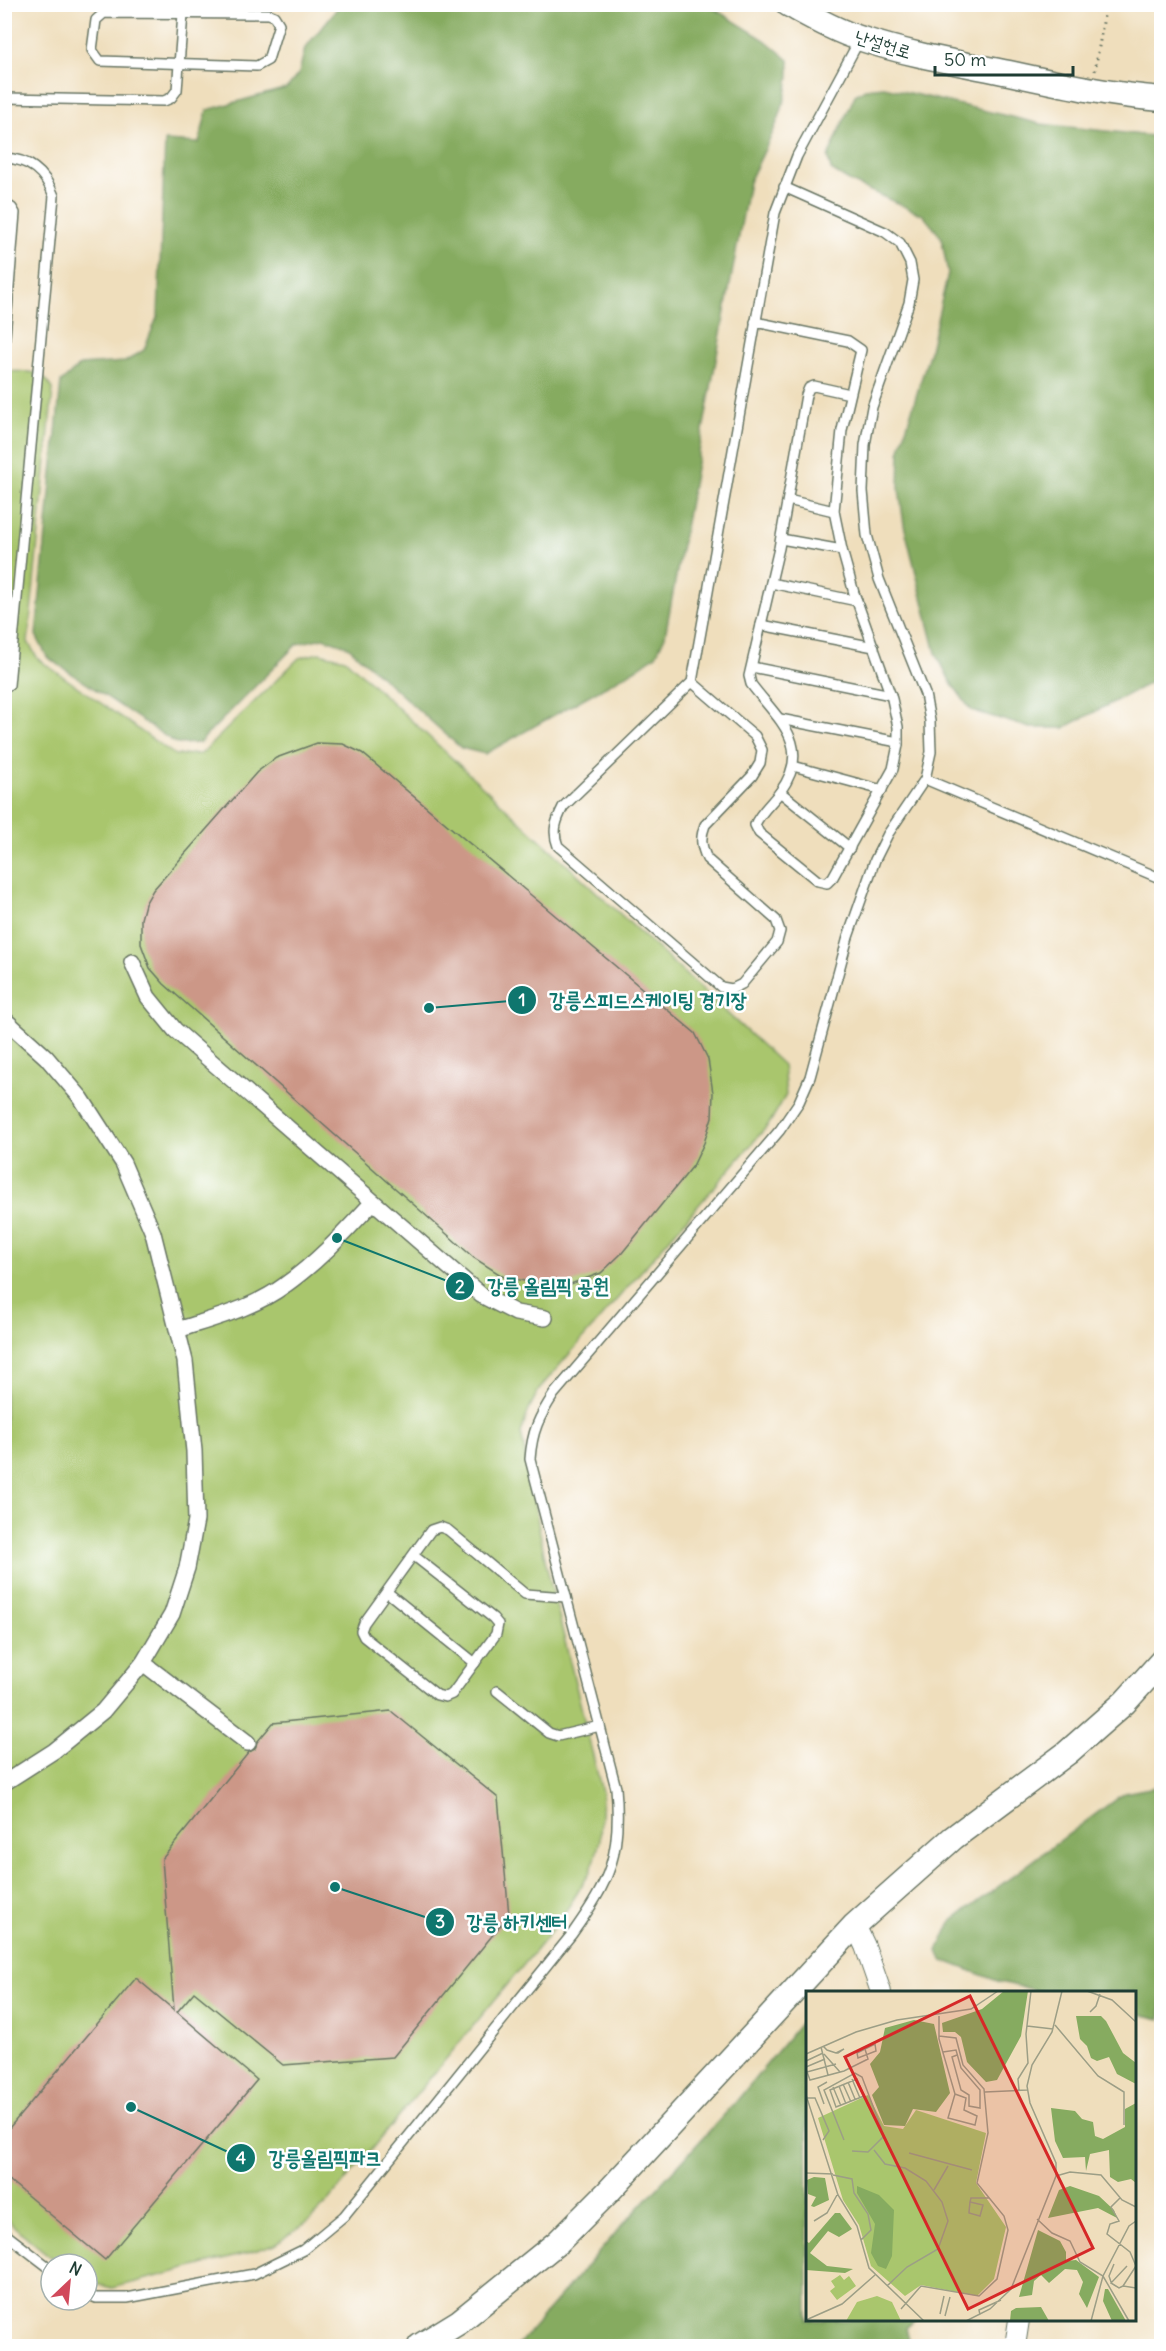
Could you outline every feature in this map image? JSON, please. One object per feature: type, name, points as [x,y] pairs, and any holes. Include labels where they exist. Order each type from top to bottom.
[{"type":"street","name":"난설헌로","points":[[788,4],[860,39],[908,52],[1092,90],[1161,99]]},
{"type":"street","points":[[132,963],[148,998],[175,1030],[481,1295],[516,1313],[545,1318]]},
{"type":"street","points":[[4,1019],[46,1057],[81,1098],[123,1163],[153,1233],[184,1361],[194,1451],[196,1520],[187,1568],[172,1614],[143,1663],[103,1711],[54,1751],[4,1783]]},
{"type":"street","points":[[178,1330],[236,1311],[284,1286],[330,1248],[373,1202]]},
{"type":"street","points":[[143,1663],[248,1743]]},
{"type":"street","points":[[420,2346],[459,2322],[558,2242],[608,2192],[855,1925],[952,1838],[1067,1753],[1159,1669]]},
{"type":"street","points":[[855,1925],[881,1991]]},
{"type":"street","points":[[1015,2346],[1019,2321]]},
{"type":"lane","points":[[104,13],[269,14],[274,16],[279,24],[270,55],[263,64],[257,66],[180,64],[100,60],[93,50],[96,20],[104,13]]},
{"type":"lane","points":[[4,98],[164,101],[171,98],[177,90],[183,14]]},
{"type":"lane","points":[[693,682],[755,736],[762,750],[760,763],[752,776],[705,825],[701,835],[701,847],[707,859],[776,920],[780,931],[777,942],[756,968],[742,984],[732,988],[721,987],[558,846],[554,835],[563,807],[693,682],[775,213],[797,156],[860,39]]},
{"type":"lane","points":[[4,158],[18,158],[41,172],[54,196],[9,685]]},
{"type":"lane","points":[[99,2298],[127,2298],[254,2274],[303,2250],[344,2216],[572,1934],[596,1901],[606,1882],[618,1840],[616,1788],[530,1459],[532,1436],[540,1415],[554,1394],[780,1130],[799,1102],[816,1058],[862,892],[888,834],[925,779],[931,752],[930,721],[925,694],[879,579],[867,535],[863,491],[865,445],[872,407],[909,303],[913,280],[910,263],[900,243],[885,232],[784,187]]},
{"type":"lane","points":[[4,203],[15,213],[4,350]]},
{"type":"lane","points":[[756,322],[855,344],[861,350],[850,394],[837,469],[834,511],[842,550],[857,601],[891,695],[898,727],[898,742],[893,769],[850,848],[827,883],[819,881],[759,833],[755,825],[758,818],[780,792],[793,766],[794,746],[790,734],[780,719],[751,684],[749,675],[781,539],[806,395],[809,388],[814,386],[850,394]]},
{"type":"lane","points":[[788,500],[834,511]]},
{"type":"lane","points":[[781,539],[842,550]]},
{"type":"lane","points":[[771,583],[857,601]]},
{"type":"lane","points":[[761,626],[874,647]]},
{"type":"lane","points":[[752,667],[891,695]]},
{"type":"lane","points":[[780,719],[898,742]]},
{"type":"lane","points":[[793,766],[882,790]]},
{"type":"lane","points":[[925,779],[1161,879]]},
{"type":"lane","points":[[780,792],[850,848]]},
{"type":"lane","points":[[413,1555],[498,1624],[496,1634],[475,1663],[452,1694],[445,1697],[438,1695],[364,1637],[361,1630],[364,1623],[431,1530],[440,1527],[448,1530],[525,1594],[566,1597]]},
{"type":"lane","points":[[387,1592],[475,1663]]},
{"type":"lane","points":[[496,1691],[549,1733],[558,1736],[600,1726]]},
{"type":"lane","points":[[4,2233],[39,2260]]},
{"type":"path","points":[[1092,90],[1106,4]]},
{"type":"green space","points":[[340,5],[708,5],[765,40],[789,60],[787,92],[777,123],[749,182],[665,636],[656,655],[636,669],[485,754],[461,748],[347,646],[323,638],[297,644],[199,743],[177,744],[47,657],[36,635],[61,382],[80,365],[125,362],[144,350],[158,315],[165,141],[199,143],[207,110],[287,88],[299,73],[305,48]]},
{"type":"green space","points":[[884,87],[1041,124],[1161,137],[1161,677],[1064,728],[1030,728],[971,710],[950,681],[936,653],[904,525],[899,489],[900,449],[929,354],[948,273],[941,237],[923,215],[849,181],[831,170],[828,157],[855,95],[865,89]]},
{"type":"green space","points":[[5,371],[33,372],[43,377],[53,389],[28,642],[38,659],[175,755],[201,754],[299,658],[319,653],[345,659],[783,1065],[786,1095],[769,1124],[540,1388],[529,1409],[521,1433],[546,1564],[602,1792],[600,1840],[595,1859],[589,1874],[559,1922],[327,2203],[309,2221],[275,2244],[245,2254],[112,2288],[99,2285],[99,2252],[45,2252],[5,2219]]},
{"type":"green space","points":[[1161,1786],[1161,2019],[1136,2013],[1136,1991],[1039,1991],[1000,1982],[942,1960],[938,1951],[951,1922],[1124,1793]]},
{"type":"green space","points":[[806,2018],[806,2321],[914,2321],[906,2328],[911,2346],[517,2346],[620,2228],[735,2103]]},
{"type":"building","points":[[317,743],[343,744],[362,753],[695,1033],[708,1059],[713,1093],[712,1117],[704,1143],[693,1166],[622,1253],[601,1273],[565,1286],[535,1283],[504,1277],[474,1258],[164,984],[150,968],[141,944],[141,919],[145,904],[153,890],[257,772],[276,758]]},
{"type":"building","points":[[391,1711],[498,1798],[509,1915],[393,2057],[283,2065],[194,1992],[177,2012],[257,2080],[105,2260],[99,2255],[99,2252],[95,2252],[4,2176],[4,2134],[136,1978],[174,2010],[162,1859],[249,1752],[255,1749],[257,1742],[273,1723]]},
{"type":"place","name":"강릉스피드스케이팅 경기장","points":[[429,1008]]},
{"type":"place","name":"강릉 올림픽 공원","points":[[337,1238]]},
{"type":"place","name":"강릉 하키센터","points":[[335,1887]]},
{"type":"place","name":"강릉올림픽파크","points":[[131,2107]]}]
